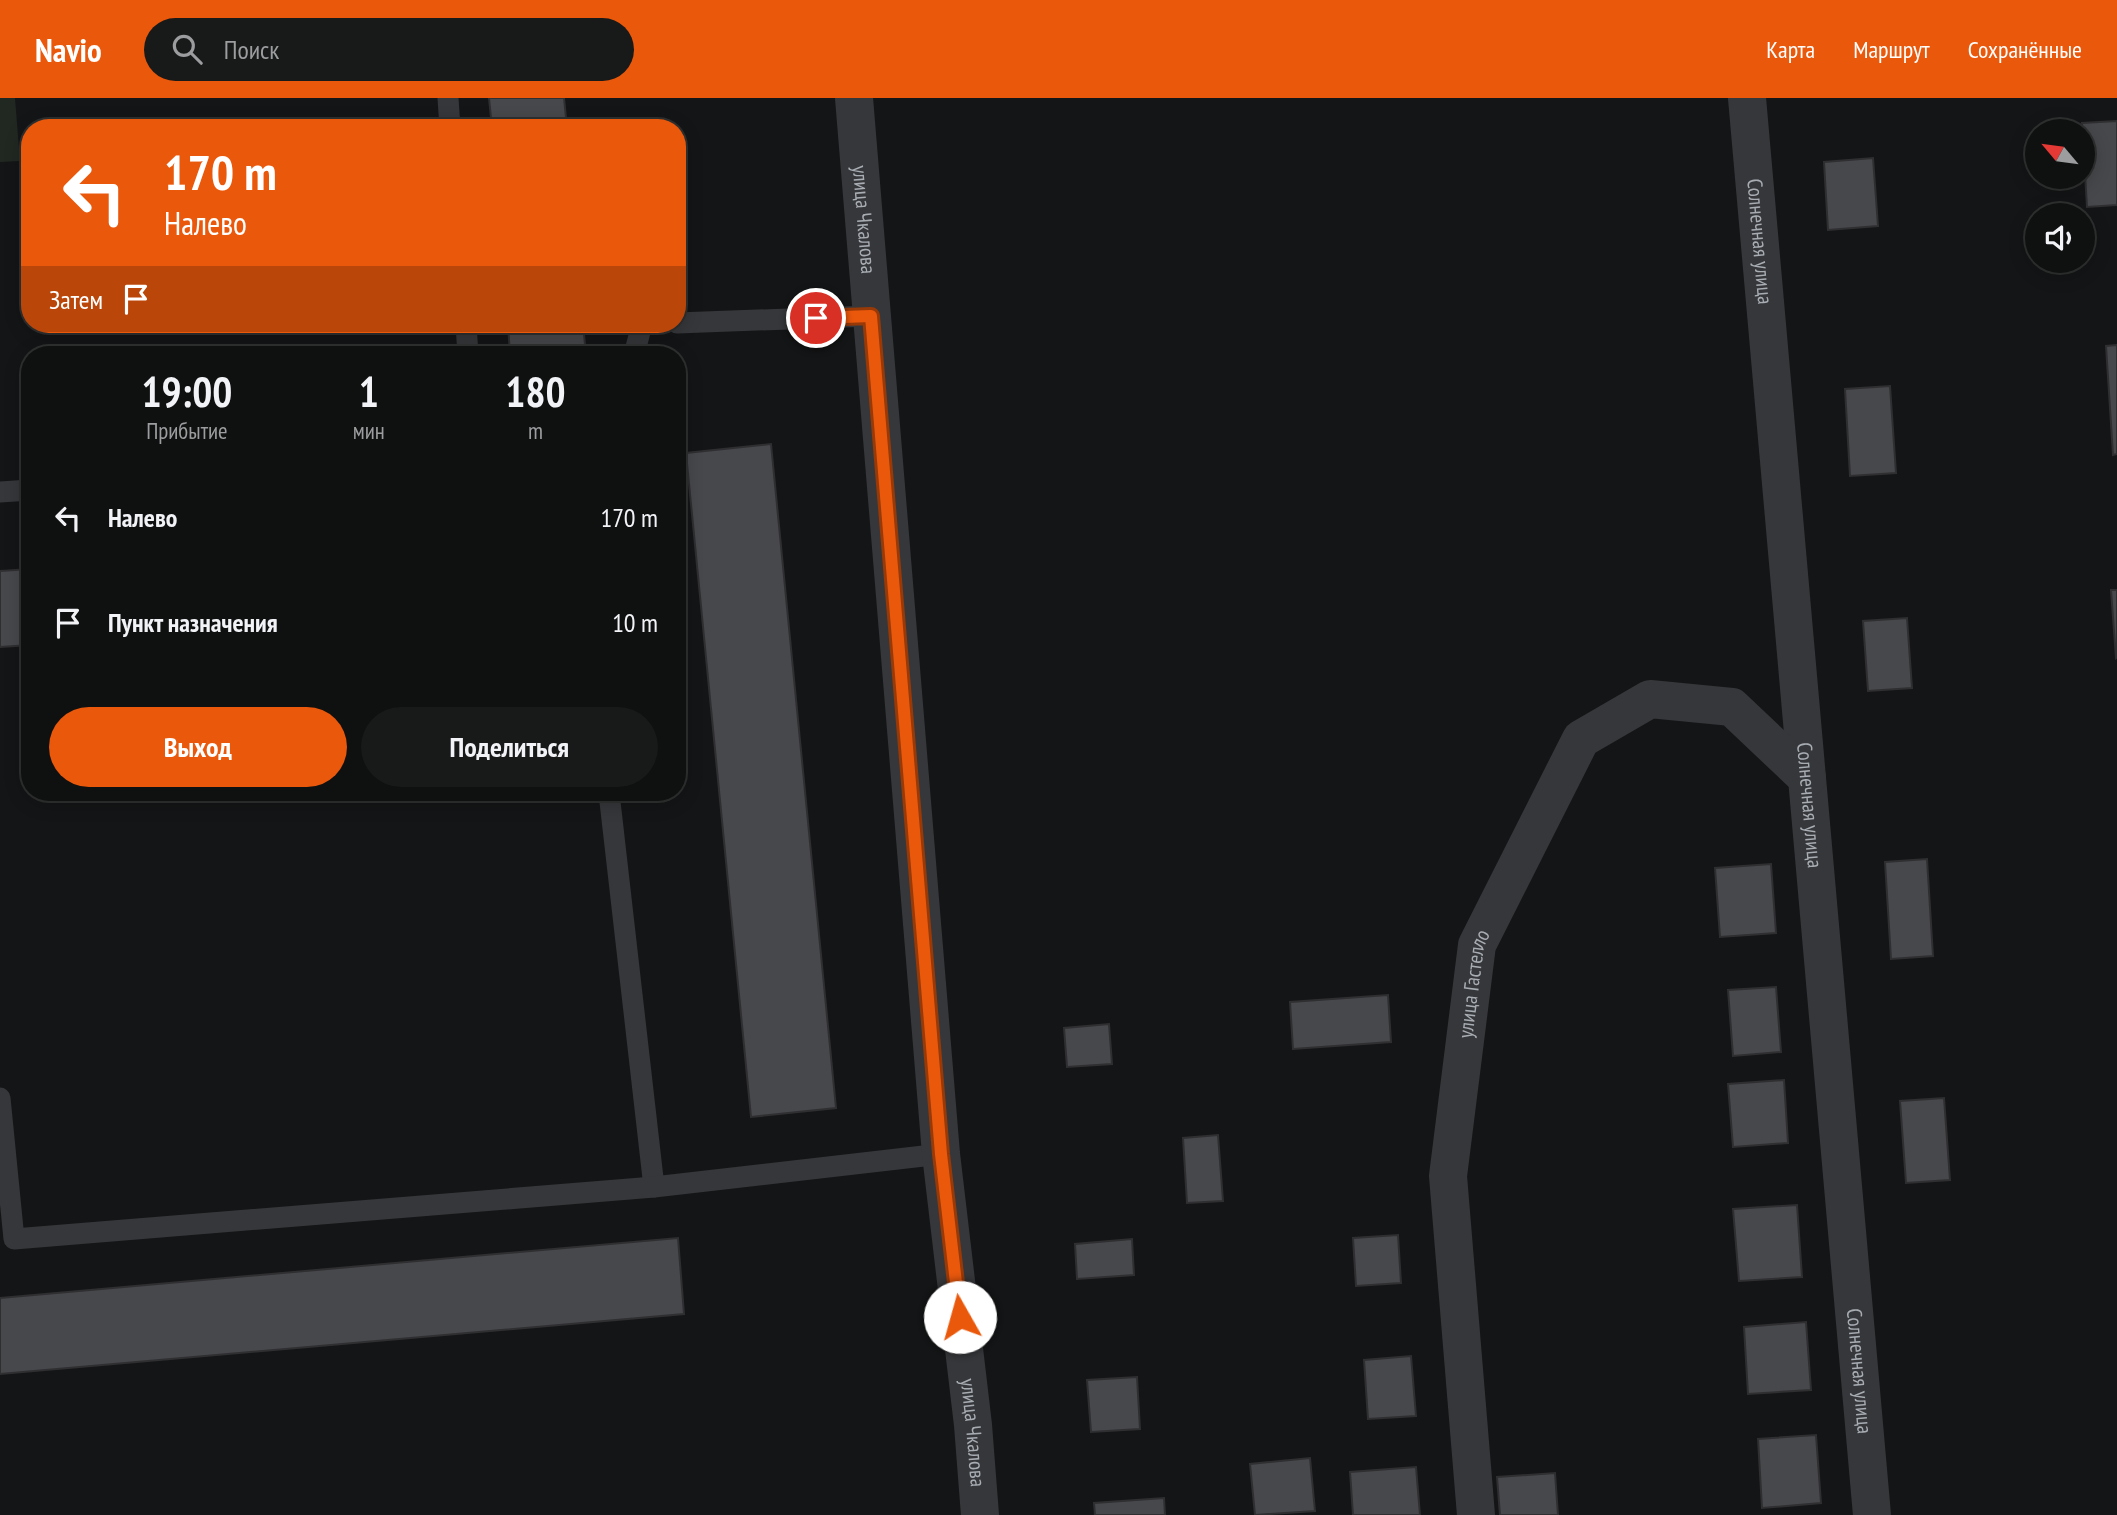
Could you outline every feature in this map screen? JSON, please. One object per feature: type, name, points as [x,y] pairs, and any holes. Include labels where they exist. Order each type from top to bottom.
[{"type":"street","name":"улица Чкалова","points":[[854,98],[941,1154],[973,1424],[980,1515]]},
{"type":"street","name":"Солнечная улица","points":[[1746,98],[1872,1515]]},
{"type":"street","name":"улица Гастелло","points":[[1476,1515],[1448,1176],[1478,945],[1581,739],[1650,699],[1732,707],[1807,778]]},
{"type":"lane","points":[[448,98],[449,119]]},
{"type":"lane","points":[[686,323],[871,316]]},
{"type":"lane","points":[[0,492],[21,491]]},
{"type":"lane","points":[[610,801],[654,1187]]},
{"type":"lane","points":[[0,1098],[14,1239],[654,1187],[941,1154]]},
{"type":"shaded area","points":[[0,98],[15,98],[20,161],[0,162]]},
{"type":"building","points":[[489,98],[564,98],[566,119],[491,119]]},
{"type":"building","points":[[2117,121],[2117,205],[2095,206],[2095,203],[2087,203],[2086,189],[2095,189],[2095,122]]},
{"type":"building","points":[[1873,158],[1878,226],[1828,230],[1824,162]]},
{"type":"building","points":[[509,333],[584,333],[585,346],[509,346]]},
{"type":"building","points":[[2117,345],[2117,454],[2113,455],[2106,346]]},
{"type":"building","points":[[1890,386],[1896,473],[1850,476],[1845,389]]},
{"type":"building","points":[[771,444],[836,1108],[751,1117],[686,453]]},
{"type":"building","points":[[21,570],[21,646],[0,647],[0,571]]},
{"type":"building","points":[[2111,590],[2117,590],[2116,658]]},
{"type":"building","points":[[1907,618],[1912,688],[1868,691],[1863,621]]},
{"type":"building","points":[[1927,859],[1933,956],[1891,959],[1885,862]]},
{"type":"building","points":[[1771,864],[1776,933],[1720,937],[1715,868]]},
{"type":"building","points":[[1776,987],[1781,1052],[1733,1056],[1728,990]]},
{"type":"building","points":[[1388,995],[1391,1042],[1293,1049],[1290,1002]]},
{"type":"building","points":[[1109,1024],[1112,1064],[1067,1067],[1064,1028]]},
{"type":"building","points":[[1784,1080],[1788,1143],[1733,1147],[1728,1084]]},
{"type":"building","points":[[1944,1098],[1950,1180],[1906,1183],[1900,1101]]},
{"type":"building","points":[[1218,1135],[1223,1201],[1187,1203],[1183,1138]]},
{"type":"building","points":[[1797,1205],[1802,1277],[1739,1281],[1733,1209]]},
{"type":"building","points":[[1398,1235],[1401,1283],[1356,1286],[1353,1238]]},
{"type":"building","points":[[678,1238],[684,1314],[0,1374],[0,1298]]},
{"type":"building","points":[[1132,1239],[1134,1275],[1077,1279],[1075,1244]]},
{"type":"building","points":[[1806,1322],[1811,1390],[1748,1394],[1744,1327]]},
{"type":"building","points":[[1411,1356],[1416,1416],[1368,1419],[1364,1360]]},
{"type":"building","points":[[1137,1377],[1140,1429],[1091,1432],[1087,1380]]},
{"type":"building","points":[[1816,1435],[1821,1503],[1762,1508],[1758,1439]]},
{"type":"building","points":[[1310,1458],[1315,1511],[1255,1515],[1250,1464]]},
{"type":"building","points":[[1416,1467],[1420,1515],[1353,1515],[1350,1472]]},
{"type":"building","points":[[1555,1473],[1558,1515],[1500,1515],[1497,1477]]},
{"type":"building","points":[[1164,1498],[1165,1515],[1095,1515],[1094,1503]]},
{"type":"route","points":[[816,318],[871,316],[941,1154],[960,1317]]}]
